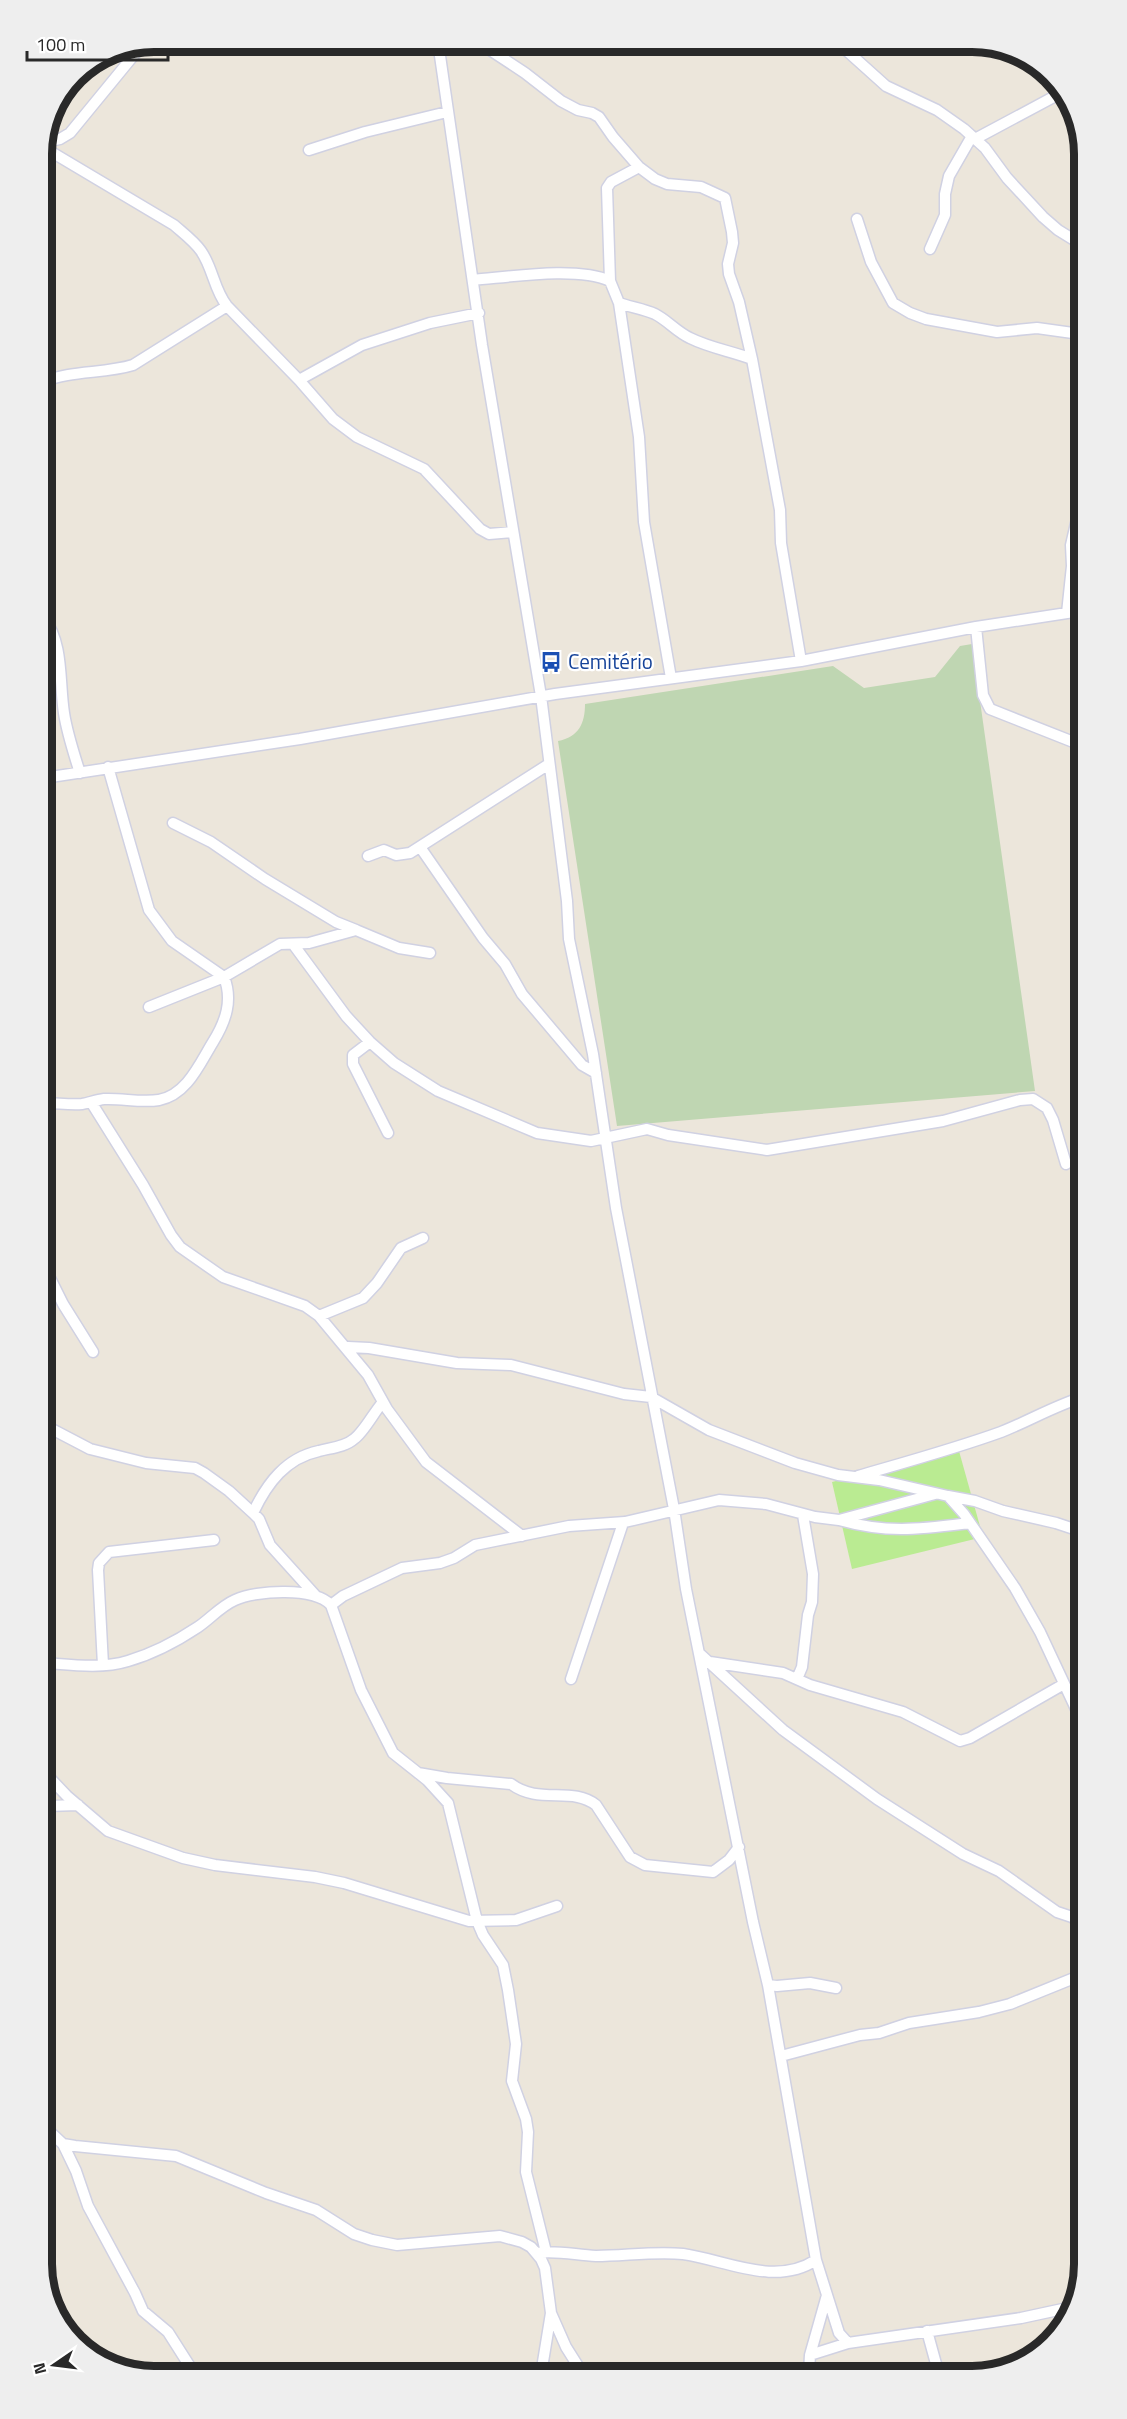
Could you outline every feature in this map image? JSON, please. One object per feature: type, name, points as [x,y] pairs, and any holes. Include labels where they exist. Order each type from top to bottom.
[{"type":"street","points":[[439,52],[473,280],[541,696],[567,901],[569,939],[596,1073],[605,1139],[651,1397],[674,1509],[686,1589],[768,1985],[816,2260],[839,2333],[848,2343]]},
{"type":"street","points":[[494,52],[561,101],[599,117],[613,137],[639,166],[655,179],[667,184],[701,187],[725,198],[733,243],[728,264],[729,274],[739,302],[752,359],[780,510],[781,543],[801,660]]},
{"type":"street","points":[[849,53],[885,86],[937,110],[985,147],[1007,178],[1037,211],[1058,230],[1074,240]]},
{"type":"street","points":[[54,140],[70,133],[134,55]]},
{"type":"street","points":[[930,249],[945,215],[945,194],[949,176],[973,138],[1055,96]]},
{"type":"street","points":[[309,150],[365,132],[447,112]]},
{"type":"street","points":[[53,153],[174,225],[190,239],[202,252],[221,299],[345,429],[424,469],[480,529],[489,534],[513,532]]},
{"type":"street","points":[[639,166],[611,182],[606,188],[610,281],[619,303],[639,436],[644,522],[671,678]]},
{"type":"street","points":[[857,219],[871,262],[893,303],[910,313],[926,319],[997,332],[1037,328],[1074,333]]},
{"type":"street","points":[[473,280],[563,274],[598,275],[610,281]]},
{"type":"street","points":[[619,303],[655,314],[687,337],[752,359]]},
{"type":"street","points":[[53,378],[118,370],[133,365],[227,306]]},
{"type":"street","points":[[299,380],[362,345],[430,323],[479,313]]},
{"type":"street","points":[[1067,613],[1072,566],[1071,545],[1074,532]]},
{"type":"street","points":[[53,777],[300,739],[541,696],[801,660],[976,627],[1074,611]]},
{"type":"street","points":[[976,627],[983,695],[990,709],[1074,742]]},
{"type":"street","points":[[53,639],[62,677],[64,714],[80,773]]},
{"type":"street","points":[[368,856],[384,849],[396,855],[403,855],[420,847],[455,822],[549,764]]},
{"type":"street","points":[[53,1103],[91,1102],[103,1099],[160,1100],[176,1092],[198,1068],[224,1021],[229,996],[224,977],[172,941],[149,910],[108,767]]},
{"type":"street","points":[[173,823],[211,842],[265,879],[336,922],[399,948],[430,953]]},
{"type":"street","points":[[420,847],[483,938],[505,964],[522,994],[582,1065],[596,1073]]},
{"type":"street","points":[[149,1007],[224,977],[280,944],[309,943],[356,930]]},
{"type":"street","points":[[293,944],[310,970],[370,1042],[414,1077],[501,1118],[547,1135],[591,1141],[647,1129],[668,1135],[767,1150],[943,1121],[1020,1100],[1033,1099],[1047,1108],[1053,1120],[1066,1164]]},
{"type":"street","points":[[370,1042],[353,1055],[353,1064],[388,1133]]},
{"type":"street","points":[[91,1102],[180,1247],[223,1277],[304,1306],[319,1316],[348,1347],[369,1375],[383,1402],[426,1462],[522,1536]]},
{"type":"street","points":[[319,1316],[363,1298],[377,1283],[401,1248],[423,1238]]},
{"type":"street","points":[[52,1283],[93,1352]]},
{"type":"street","points":[[348,1347],[369,1348],[457,1363],[511,1365],[624,1394],[651,1397],[709,1430],[811,1468],[975,1501],[1003,1511],[1074,1529]]},
{"type":"street","points":[[855,1476],[926,1457],[992,1435],[1074,1400]]},
{"type":"street","points":[[253,1513],[262,1495],[290,1462],[298,1456],[354,1440],[383,1402]]},
{"type":"street","points":[[52,1429],[90,1449],[146,1463],[195,1468],[229,1491],[253,1513],[259,1520],[270,1545],[316,1596]]},
{"type":"street","points":[[839,1520],[935,1494]]},
{"type":"street","points":[[948,1496],[970,1523],[1015,1588],[1040,1632],[1074,1705]]},
{"type":"street","points":[[331,1605],[351,1592],[402,1568],[440,1563],[460,1556],[475,1545],[569,1526],[623,1523],[651,1518],[674,1509],[719,1500],[766,1504],[803,1515],[901,1531],[970,1523]]},
{"type":"street","points":[[796,1679],[802,1667],[808,1615],[812,1602],[813,1574],[803,1515]]},
{"type":"street","points":[[571,1679],[623,1523]]},
{"type":"street","points":[[103,1665],[99,1563],[109,1552],[214,1540]]},
{"type":"street","points":[[52,1664],[80,1666],[128,1661],[156,1650],[196,1628],[238,1599],[259,1594],[288,1592],[316,1596],[324,1598],[331,1605],[361,1690],[393,1753],[418,1773],[448,1803],[477,1921],[502,1965],[516,2044],[512,2081],[526,2119],[528,2132],[526,2172],[545,2268],[551,2313],[566,2347],[578,2366]]},
{"type":"street","points":[[700,1653],[783,1730],[877,1800],[963,1854],[999,1871],[1057,1912],[1074,1918]]},
{"type":"street","points":[[710,1662],[783,1673],[903,1712],[960,1741],[970,1738],[1064,1684]]},
{"type":"street","points":[[418,1773],[512,1784],[517,1788],[543,1796],[588,1798],[596,1804],[630,1857],[645,1865],[713,1872],[729,1860],[739,1846]]},
{"type":"street","points":[[52,1780],[108,1831],[183,1858],[215,1865],[335,1881],[372,1890],[470,1921],[516,1920],[557,1906]]},
{"type":"street","points":[[52,1806],[78,1805]]},
{"type":"street","points":[[729,1860],[742,1863]]},
{"type":"street","points":[[781,2056],[917,2021],[979,2012],[1010,2004],[1074,1978]]},
{"type":"street","points":[[768,1985],[810,1983],[836,1988]]},
{"type":"street","points":[[52,2134],[63,2144],[88,2206],[143,2311],[168,2332],[188,2366]]},
{"type":"street","points":[[63,2144],[91,2149],[129,2150],[176,2156],[266,2193],[316,2210],[342,2228],[364,2239],[397,2245],[500,2236],[522,2242],[541,2252],[593,2256],[682,2254],[759,2271],[800,2269],[816,2260]]},
{"type":"street","points":[[809,2366],[810,2355],[827,2295]]},
{"type":"street","points":[[810,2355],[848,2343],[1021,2318],[1065,2309]]},
{"type":"street","points":[[542,2366],[551,2313]]},
{"type":"street","points":[[927,2331],[937,2366]]},
{"type":"green space","points":[[972,644],[1035,1091],[617,1126],[558,741],[576,733],[584,717],[585,704],[833,666],[864,688],[935,677],[960,646]]},
{"type":"green space","points":[[959,1451],[983,1537],[852,1569],[832,1482]]},
{"type":"place","name":"Cemitério","points":[[551,662]]}]
